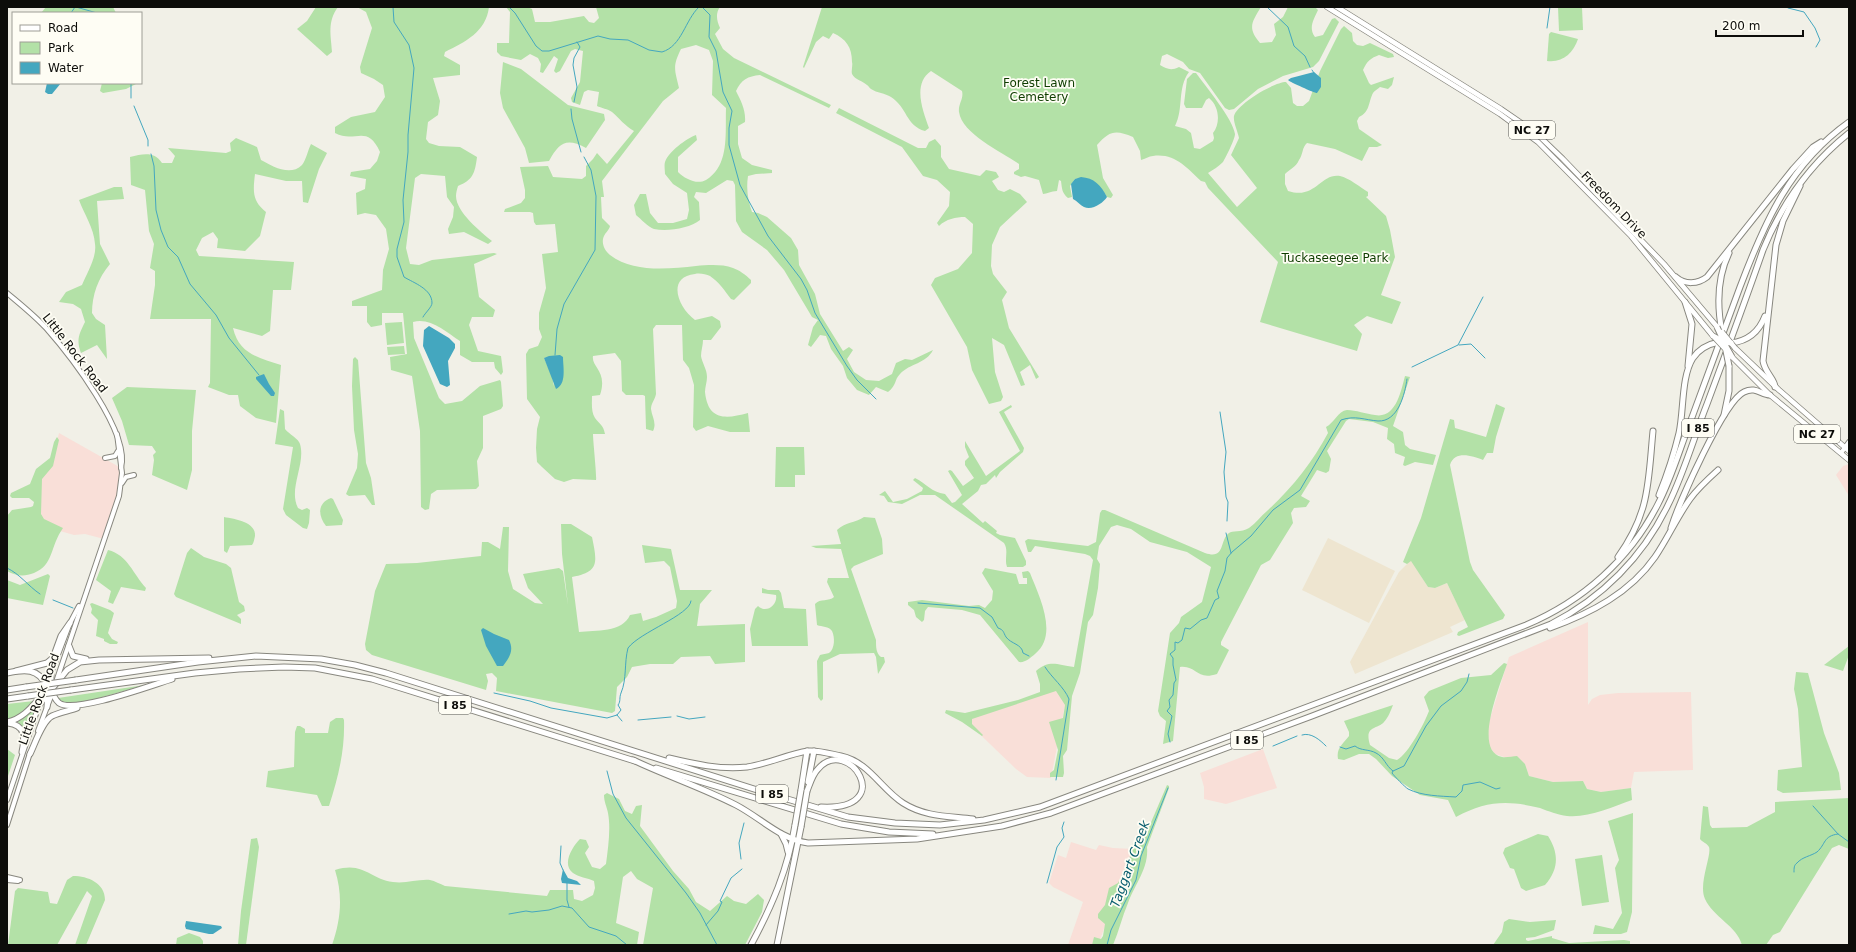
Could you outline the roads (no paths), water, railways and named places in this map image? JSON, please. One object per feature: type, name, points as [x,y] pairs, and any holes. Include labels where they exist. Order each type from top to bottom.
[{"type":"highway","name":"I 85","points":[[7,690],[240,657],[294,657],[355,665],[393,675],[812,807],[854,818],[895,824],[940,824],[984,820],[1013,814],[1051,803],[1520,627],[1544,617],[1567,604],[1606,575],[1627,552],[1647,524],[1667,484],[1744,278],[1767,221],[1778,200],[1797,171],[1814,152],[1849,122]]},
{"type":"highway","points":[[1676,277],[1690,282],[1696,282],[1704,279],[1736,242],[1802,158],[1813,147],[1836,132]]},
{"type":"highway","name":"I 85","points":[[7,699],[186,674],[240,669],[284,667],[315,668],[340,672],[391,685],[841,824],[900,833],[960,832],[1002,826],[1051,813],[1530,634],[1564,617],[1604,589],[1630,563],[1658,524],[1675,489],[1770,233],[1790,196],[1805,176],[1849,133]]},
{"type":"highway","points":[[1775,387],[1775,382],[1767,374],[1763,363],[1767,310],[1775,249],[1780,231],[1805,176]]},
{"type":"highway","points":[[1732,357],[1723,342],[1720,319],[1719,286],[1728,256],[1736,242]]},
{"type":"highway","points":[[1647,524],[1664,482],[1679,432],[1692,323],[1685,302]]},
{"type":"highway","points":[[1687,374],[1695,355],[1710,344],[1738,342],[1755,333],[1762,323],[1767,310]]},
{"type":"highway","points":[[1717,327],[1726,350],[1729,366],[1729,390],[1724,416]]},
{"type":"highway","points":[[1714,336],[1736,348]]},
{"type":"highway","points":[[1667,538],[1687,485],[1724,416],[1737,396],[1744,391],[1756,390],[1770,395]]},
{"type":"highway","points":[[1606,575],[1631,537],[1643,512],[1647,495],[1653,431]]},
{"type":"highway","points":[[1530,634],[1577,617],[1605,603],[1625,590],[1648,566],[1690,500],[1702,485],[1718,470]]},
{"type":"highway","points":[[7,673],[47,663],[51,660],[70,623]]},
{"type":"highway","points":[[69,646],[70,653],[76,657],[99,660]]},
{"type":"highway","points":[[7,722],[23,716],[67,670],[75,664],[99,660],[240,657]]},
{"type":"highway","points":[[16,671],[28,670],[36,672],[43,678],[57,700],[67,706],[90,704]]},
{"type":"highway","points":[[47,707],[51,671]]},
{"type":"highway","points":[[39,705],[59,673]]},
{"type":"highway","points":[[30,754],[43,726],[51,717],[186,674]]},
{"type":"highway","points":[[7,722],[19,726],[22,730],[24,737],[22,752]]},
{"type":"highway","points":[[623,747],[686,762],[729,767],[765,764],[807,751],[842,756],[857,761],[890,793],[912,809],[940,817],[984,820]]},
{"type":"highway","points":[[751,945],[776,895],[789,856],[801,827],[807,751]]},
{"type":"highway","points":[[777,945],[795,841],[795,825],[814,751]]},
{"type":"highway","points":[[633,760],[734,804],[763,821],[780,834],[795,841],[808,843],[908,840],[960,832]]},
{"type":"highway","points":[[804,790],[818,769],[829,761],[837,760],[846,762],[852,766],[860,776],[862,789],[859,797],[853,803],[842,807],[812,807]]},
{"type":"highway","points":[[780,834],[786,844],[789,856]]},
{"type":"main road","name":"Freedom Drive","points":[[1327,7],[1511,122],[1544,147],[1631,236],[1714,336]]},
{"type":"main road","name":"Freedom Drive","points":[[1337,7],[1519,120],[1549,144],[1676,277],[1731,343],[1775,387],[1848,450]]},
{"type":"main road","points":[[1382,41],[1390,44],[1424,64],[1430,65]]},
{"type":"main road","points":[[1430,71],[1435,70],[1469,91],[1472,91]]},
{"type":"main road","name":"Little Rock Road","points":[[7,292],[35,317],[52,336],[101,403],[117,434],[123,453],[121,487],[116,507],[81,602],[70,623],[51,671]]},
{"type":"main road","name":"NC 27","points":[[1726,350],[1770,395],[1849,460]]},
{"type":"main road","name":"Little Rock Road","points":[[117,434],[121,468]]},
{"type":"main road","points":[[1843,454],[1848,450],[1849,442]]},
{"type":"main road","points":[[105,458],[115,456],[118,450]]},
{"type":"main road","points":[[121,487],[126,477],[134,475]]},
{"type":"main road","name":"Little Rock Road","points":[[59,673],[78,621],[81,602]]},
{"type":"main road","name":"Little Rock Road","points":[[7,800],[39,705]]},
{"type":"main road","name":"Little Rock Road","points":[[7,825],[47,707]]},
{"type":"main road","points":[[7,877],[20,880],[7,880]]},
{"type":"water","points":[[1314,72],[1321,78],[1321,87],[1317,93],[1288,80],[1291,78]]},
{"type":"water","points":[[47,84],[60,84],[52,94],[45,92]]},
{"type":"water","points":[[1081,177],[1090,179],[1100,186],[1107,197],[1103,202],[1097,206],[1087,208],[1073,199],[1071,184],[1075,179]]},
{"type":"water","points":[[429,326],[449,338],[455,344],[455,348],[448,361],[450,385],[447,387],[440,384],[423,346],[424,330]]},
{"type":"water","points":[[560,355],[563,357],[564,375],[562,383],[556,389],[544,358]]},
{"type":"water","points":[[264,374],[275,393],[274,396],[271,396],[256,379],[256,377]]},
{"type":"water","points":[[483,628],[509,640],[511,650],[508,660],[503,666],[497,666],[486,646],[481,630]]},
{"type":"water","points":[[563,869],[568,878],[577,881],[581,885],[562,883],[561,879]]},
{"type":"water","points":[[186,921],[221,926],[222,928],[213,934],[209,934],[186,929]]},
{"type":"waterway","points":[[72,12],[75,7]]},
{"type":"waterway","points":[[76,7],[94,12]]},
{"type":"waterway","points":[[393,7],[394,22],[409,45],[414,68],[403,200],[404,222],[397,249],[397,257],[404,277],[426,290],[431,298],[432,305],[423,317]]},
{"type":"waterway","points":[[509,7],[515,13],[536,46],[542,51],[549,51],[598,36],[610,39],[628,40],[649,50],[662,52],[669,49],[679,39],[694,12],[699,7]]},
{"type":"waterway","points":[[702,7],[710,15],[709,37],[716,51],[723,92],[732,111],[729,128],[729,145],[740,185],[768,236],[801,279],[807,290],[815,313],[847,366],[857,380],[876,399]]},
{"type":"waterway","points":[[1267,7],[1288,27],[1294,46],[1305,56],[1310,67]]},
{"type":"waterway","points":[[1547,28],[1550,7]]},
{"type":"waterway","points":[[1788,8],[1804,12],[1815,28],[1820,40],[1816,47]]},
{"type":"waterway","points":[[574,102],[577,87],[573,65],[574,58],[580,47],[577,42]]},
{"type":"waterway","points":[[131,84],[131,98]]},
{"type":"waterway","points":[[134,106],[148,140],[148,146]]},
{"type":"waterway","points":[[571,109],[572,119],[581,152]]},
{"type":"waterway","points":[[151,154],[154,166],[156,210],[161,230],[168,247],[178,257],[190,284],[216,315],[229,338],[259,375]]},
{"type":"waterway","points":[[555,355],[557,329],[564,304],[595,250],[596,196],[591,170],[584,157]]},
{"type":"waterway","name":"Taggart Creek","points":[[1412,367],[1458,345],[1483,297]]},
{"type":"waterway","points":[[1459,345],[1471,344],[1485,358]]},
{"type":"waterway","name":"Taggart Creek","points":[[1170,742],[1168,734],[1172,716],[1167,711],[1170,707],[1169,700],[1173,695],[1174,683],[1176,680],[1173,658],[1170,654],[1175,650],[1175,642],[1178,643],[1182,640],[1185,628],[1190,629],[1201,620],[1207,618],[1215,600],[1219,598],[1217,591],[1225,571],[1227,558],[1251,536],[1273,510],[1300,490],[1341,420],[1355,418],[1378,421],[1391,417],[1402,399],[1407,379]]},
{"type":"waterway","points":[[1220,412],[1226,452],[1224,472],[1226,497],[1228,502],[1227,521]]},
{"type":"waterway","points":[[1226,533],[1231,553]]},
{"type":"waterway","points":[[7,568],[16,573],[40,594]]},
{"type":"waterway","points":[[53,600],[73,608]]},
{"type":"waterway","points":[[494,693],[530,701],[551,708],[607,718],[617,715],[621,710],[618,705],[623,688],[628,648],[643,636],[674,618],[682,612],[691,601]]},
{"type":"waterway","points":[[918,603],[980,608],[992,617],[998,628],[1002,630],[1008,639],[1021,648],[1023,653],[1029,656]]},
{"type":"waterway","points":[[1045,667],[1064,690],[1069,699],[1056,780]]},
{"type":"waterway","points":[[1393,771],[1404,766],[1426,726],[1441,706],[1461,691],[1467,682],[1469,674]]},
{"type":"waterway","points":[[617,715],[622,721]]},
{"type":"waterway","points":[[677,716],[689,719],[705,717]]},
{"type":"waterway","points":[[638,720],[671,717]]},
{"type":"waterway","points":[[1302,735],[1305,734],[1312,736],[1326,746]]},
{"type":"waterway","points":[[1273,746],[1297,736]]},
{"type":"waterway","points":[[1340,747],[1346,749],[1355,746],[1360,749],[1376,753],[1393,771],[1392,773],[1408,789],[1419,793],[1456,797],[1462,791],[1463,785],[1480,782],[1496,789],[1500,788]]},
{"type":"waterway","points":[[607,771],[613,794],[626,818],[686,893],[700,913],[717,945]]},
{"type":"waterway","name":"Taggart Creek","points":[[1107,945],[1111,930],[1136,880],[1141,856],[1168,788]]},
{"type":"waterway","points":[[1813,806],[1838,834],[1849,842]]},
{"type":"waterway","points":[[1047,883],[1057,847],[1064,837],[1062,828],[1064,822]]},
{"type":"waterway","points":[[741,859],[739,843],[744,823]]},
{"type":"waterway","points":[[1794,872],[1794,868],[1799,861],[1817,852],[1827,838],[1838,834]]},
{"type":"waterway","points":[[561,846],[560,863],[563,870]]},
{"type":"waterway","points":[[706,925],[718,911],[722,902],[720,901],[731,878],[742,869]]},
{"type":"waterway","points":[[567,883],[567,900],[569,907]]},
{"type":"waterway","points":[[509,914],[526,911],[532,912],[549,910],[562,906],[572,908],[589,927],[616,936],[627,945]]},
{"type":"park label","name":"Forest Lawn Cemetery","points":[[1039,90]]},
{"type":"park label","name":"Tuckaseegee Park","points":[[1335,258]]}]
